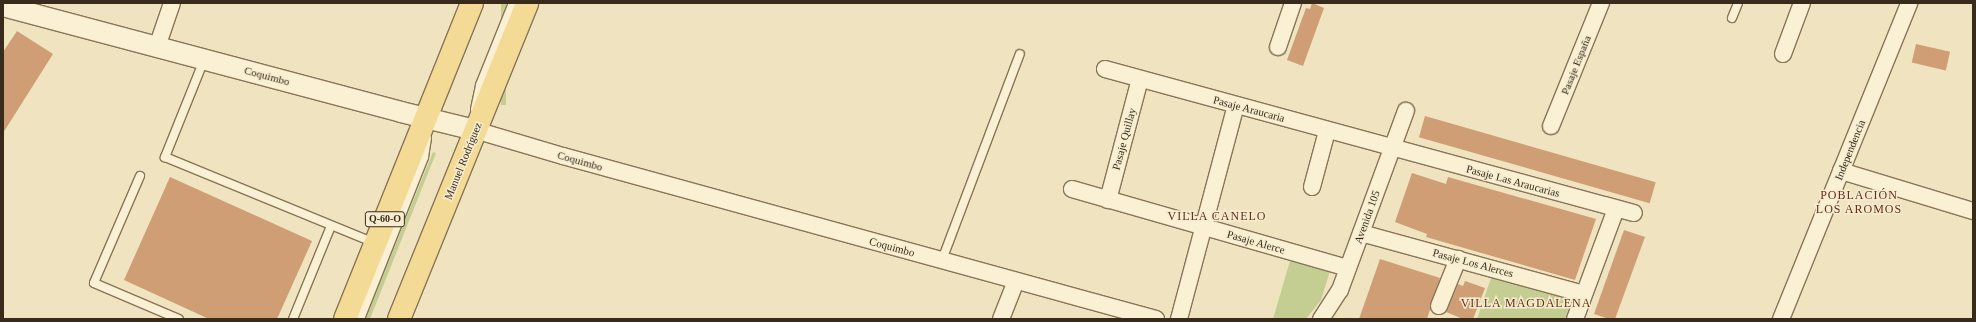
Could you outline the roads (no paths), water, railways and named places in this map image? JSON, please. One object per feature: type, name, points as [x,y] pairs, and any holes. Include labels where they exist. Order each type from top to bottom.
[{"type":"main road","name":"Q-60-O","points":[[345,319],[472,3]]},
{"type":"main road","name":"Manuel Rodríguez","points":[[399,319],[527,3]]},
{"type":"street","points":[[157,47],[172,3]]},
{"type":"street","points":[[1278,46],[1293,3]]},
{"type":"street","name":"Pasaje España","points":[[1551,126],[1601,3]]},
{"type":"street","points":[[1783,54],[1802,3]]},
{"type":"street","name":"Independencia","points":[[1781,319],[1909,3]]},
{"type":"street","name":"Coquimbo","points":[[3,6],[426,119],[475,130],[563,156],[1156,319]]},
{"type":"street","name":"Pasaje Araucaria","points":[[1105,69],[1392,148]]},
{"type":"street","name":"Pasaje Quillay","points":[[1108,200],[1140,79]]},
{"type":"street","points":[[1179,319],[1236,105]]},
{"type":"street","name":"Avenida 105","points":[[1321,319],[1334,301],[1348,268],[1406,111]]},
{"type":"street","points":[[1312,187],[1328,131]]},
{"type":"street","name":"Pasaje Las Araucarias","points":[[1392,148],[1634,213]]},
{"type":"street","points":[[1841,172],[1973,211]]},
{"type":"street","name":"Pasaje Alerce","points":[[1072,189],[1348,268]]},
{"type":"street","points":[[1575,319],[1616,209]]},
{"type":"street","name":"Pasaje Los Alerces","points":[[1361,233],[1584,294]]},
{"type":"street","points":[[1439,306],[1458,259]]},
{"type":"street","points":[[1001,319],[1016,281]]},
{"type":"lane","points":[[475,130],[475,108],[480,85],[513,3]]},
{"type":"lane","points":[[1732,18],[1738,3]]},
{"type":"lane","points":[[942,260],[1020,54]]},
{"type":"lane","points":[[204,59],[165,156],[375,244]]},
{"type":"lane","points":[[360,319],[424,158],[426,119]]},
{"type":"lane","points":[[140,176],[94,283],[180,319]]},
{"type":"lane","points":[[293,319],[331,226]]},
{"type":"district","name":"POBLACIÓN LOS AROMOS","points":[[1859,203]]},
{"type":"district","name":"VILLA CANELO","points":[[1217,217]]},
{"type":"district","name":"VILLA MAGDALENA","points":[[1526,304]]}]
